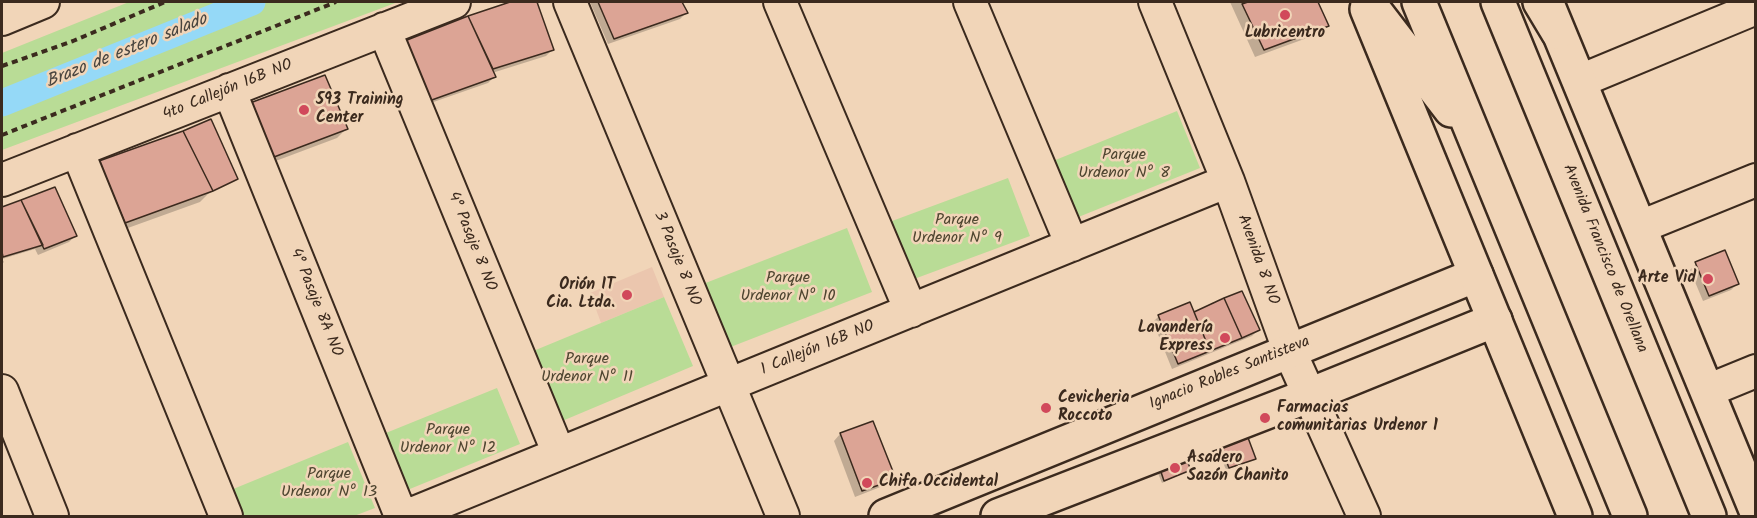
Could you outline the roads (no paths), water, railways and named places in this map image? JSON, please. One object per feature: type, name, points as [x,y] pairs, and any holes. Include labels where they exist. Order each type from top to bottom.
[{"type":"main road","points":[[1366,2],[1478,146]]},
{"type":"main road","points":[[1366,2],[1575,516]]},
{"type":"main road","points":[[1419,2],[1630,516]]},
{"type":"main road","name":"Avenida Francisco de Orellana","points":[[1498,2],[1709,516]]},
{"type":"main road","points":[[1540,2],[1558,32]]},
{"type":"main road","points":[[1546,2],[1755,510]]},
{"type":"main road","name":"Ignacio Robles Santisteva","points":[[886,516],[1476,275]]},
{"type":"main road","points":[[998,516],[1310,395],[1495,320]]},
{"type":"street","points":[[2,19],[43,2]]},
{"type":"street","name":"4to Callejón 16B NO","points":[[2,180],[454,2]]},
{"type":"street","name":"3 Pasaje 8 NO","points":[[570,2],[783,516]]},
{"type":"street","points":[[780,2],[911,311]]},
{"type":"street","points":[[970,2],[1072,245]]},
{"type":"street","name":"Avenida 8 NO","points":[[1155,2],[1228,181],[1289,350],[1364,516]]},
{"type":"street","points":[[1580,81],[1755,8]]},
{"type":"street","name":"4° Pasaje 8 NO","points":[[384,29],[559,454]]},
{"type":"street","name":"4° Pasaje 8A NO","points":[[229,90],[401,516]]},
{"type":"street","points":[[77,150],[226,516]]},
{"type":"street","points":[[1640,227],[1755,180]]},
{"type":"street","name":"1 Callejón 16B NO","points":[[407,516],[1228,181]]},
{"type":"street","points":[[1707,391],[1755,371]]},
{"type":"street","points":[[2,391],[51,516]]},
{"type":"waterway","name":"Brazo de estero salado","points":[[2,103],[252,2]]},
{"type":"place","name":"Lubricentro","points":[[1285,15]]},
{"type":"place","name":"593 Training Center","points":[[304,110]]},
{"type":"place","name":"Arte Vid","points":[[1708,279]]},
{"type":"place","name":"Orión IT Cia. Ltda.","points":[[627,295]]},
{"type":"place","name":"Lavandería Express","points":[[1225,338]]},
{"type":"place","name":"Cevicheria Roccoto","points":[[1046,408]]},
{"type":"place","name":"Farmacias comunitarias Urdenor 1","points":[[1265,418]]},
{"type":"place","name":"Asadero Sazón Chanito","points":[[1175,468]]},
{"type":"place","name":"Chifa Occidental","points":[[867,483]]},
{"type":"park label","name":"Parque Urdenor Nº 8","points":[[1124,165]]},
{"type":"park label","name":"Parque Urdenor Nº 9","points":[[957,230]]},
{"type":"park label","name":"Parque Urdenor Nº 10","points":[[788,288]]},
{"type":"park label","name":"Parque Urdenor Nº 11","points":[[587,369]]},
{"type":"park label","name":"Parque Urdenor Nº 12","points":[[448,440]]},
{"type":"park label","name":"Parque Urdenor Nº 13","points":[[329,484]]}]
